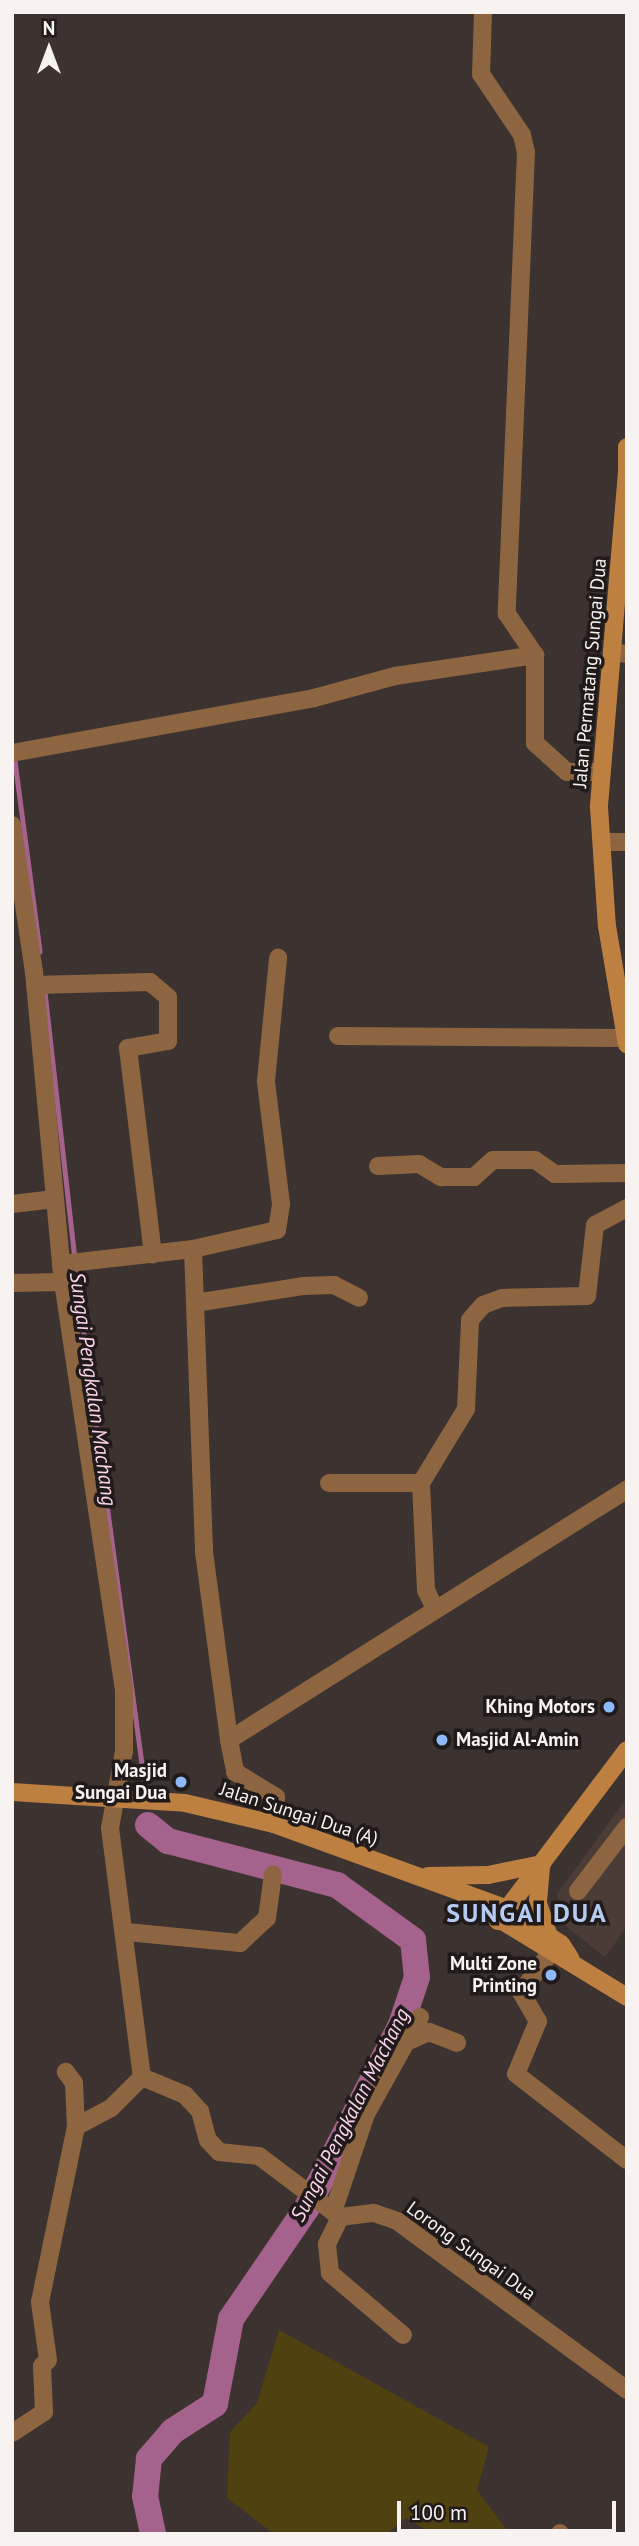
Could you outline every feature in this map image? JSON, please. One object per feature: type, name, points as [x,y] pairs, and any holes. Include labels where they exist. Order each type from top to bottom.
[{"type":"main road","name":"Jalan Permatang Sungai Dua","points":[[626,1041],[601,842],[601,772],[619,653],[627,447]]},
{"type":"main road","points":[[502,1915],[627,1750]]},
{"type":"main road","name":"Jalan Sungai Dua (A)","points":[[12,1792],[218,1808],[274,1824],[421,1876],[482,1903],[550,1944]]},
{"type":"main road","points":[[421,1876],[488,1875],[542,1864]]},
{"type":"main road","points":[[542,1864],[538,1903],[550,1944],[627,1997]]},
{"type":"street","points":[[483,12],[481,74],[522,135],[526,152],[506,604],[509,624],[536,655],[534,743],[567,772],[601,772]]},
{"type":"street","points":[[12,753],[301,701],[395,676],[536,655]]},
{"type":"street","points":[[12,825],[35,985],[63,1282],[124,1689],[110,1828],[127,1932],[142,2077]]},
{"type":"street","points":[[601,842],[627,842]]},
{"type":"street","points":[[63,1264],[96,1263],[193,1249],[262,1236],[277,1230],[281,1219],[266,1082],[278,958]]},
{"type":"street","points":[[35,985],[150,982],[168,997],[168,1041],[128,1048],[153,1254]]},
{"type":"street","points":[[338,1036],[626,1041]]},
{"type":"street","points":[[378,1166],[419,1164],[440,1177],[474,1177],[493,1160],[535,1160],[555,1174],[627,1173]]},
{"type":"street","points":[[12,1204],[55,1199]]},
{"type":"street","points":[[434,1606],[426,1590],[421,1483],[466,1409],[475,1312],[502,1298],[587,1296],[595,1225],[627,1208]]},
{"type":"street","points":[[193,1249],[204,1552],[229,1740],[235,1772],[276,1797],[274,1824]]},
{"type":"street","points":[[12,1283],[63,1282]]},
{"type":"street","points":[[195,1303],[334,1285],[359,1298]]},
{"type":"street","points":[[329,1483],[421,1483]]},
{"type":"street","points":[[229,1740],[434,1606],[627,1489]]},
{"type":"street","points":[[579,1891],[627,1827]]},
{"type":"street","points":[[127,1932],[240,1943],[267,1918],[273,1874]]},
{"type":"street","points":[[550,1944],[521,1992],[538,2021],[516,2074],[627,2160]]},
{"type":"street","points":[[403,2335],[330,2273],[327,2244],[334,2213],[366,2115],[411,2040],[420,2017]]},
{"type":"street","points":[[411,2040],[429,2032],[457,2043]]},
{"type":"street","points":[[12,2433],[44,2412],[42,2366],[48,2360],[40,2302],[76,2127],[74,2083],[66,2071]]},
{"type":"street","points":[[76,2127],[111,2108],[142,2077]]},
{"type":"street","points":[[142,2077],[185,2095],[200,2110],[208,2140],[219,2152],[259,2156],[289,2184],[334,2213]]},
{"type":"street","name":"Lorong Sungai Dua","points":[[334,2213],[374,2213],[397,2221],[627,2390]]},
{"type":"shaded area","points":[[627,1798],[627,1926],[605,1957],[562,1923],[557,1894]]},
{"type":"shaded area","points":[[279,2330],[489,2447],[477,2490],[510,2534],[432,2534],[406,2518],[387,2534],[274,2534],[227,2498],[230,2432],[257,2403]]},
{"type":"waterway","name":"Sungai Pengkalan Machang","points":[[15,761],[40,951]]},
{"type":"waterway","name":"Sungai Pengkalan Machang","points":[[45,992],[75,1259]]},
{"type":"waterway","name":"Sungai Pengkalan Machang","points":[[75,1267],[145,1786]]},
{"type":"waterway","name":"Sungai Pengkalan Machang","points":[[148,1825],[168,1841],[337,1885],[413,1940],[417,1977],[401,2025],[306,2209],[231,2319],[215,2404],[173,2431],[149,2459],[145,2496],[153,2534]]},
{"type":"place","name":"Khing Motors","points":[[609,1707]]},
{"type":"place","name":"Masjid Al-Amin","points":[[442,1740]]},
{"type":"place","name":"Masjid Sungai Dua","points":[[181,1782]]},
{"type":"place","name":"Multi Zone Printing","points":[[551,1975]]},
{"type":"district","name":"SUNGAI DUA","points":[[527,1913]]}]
